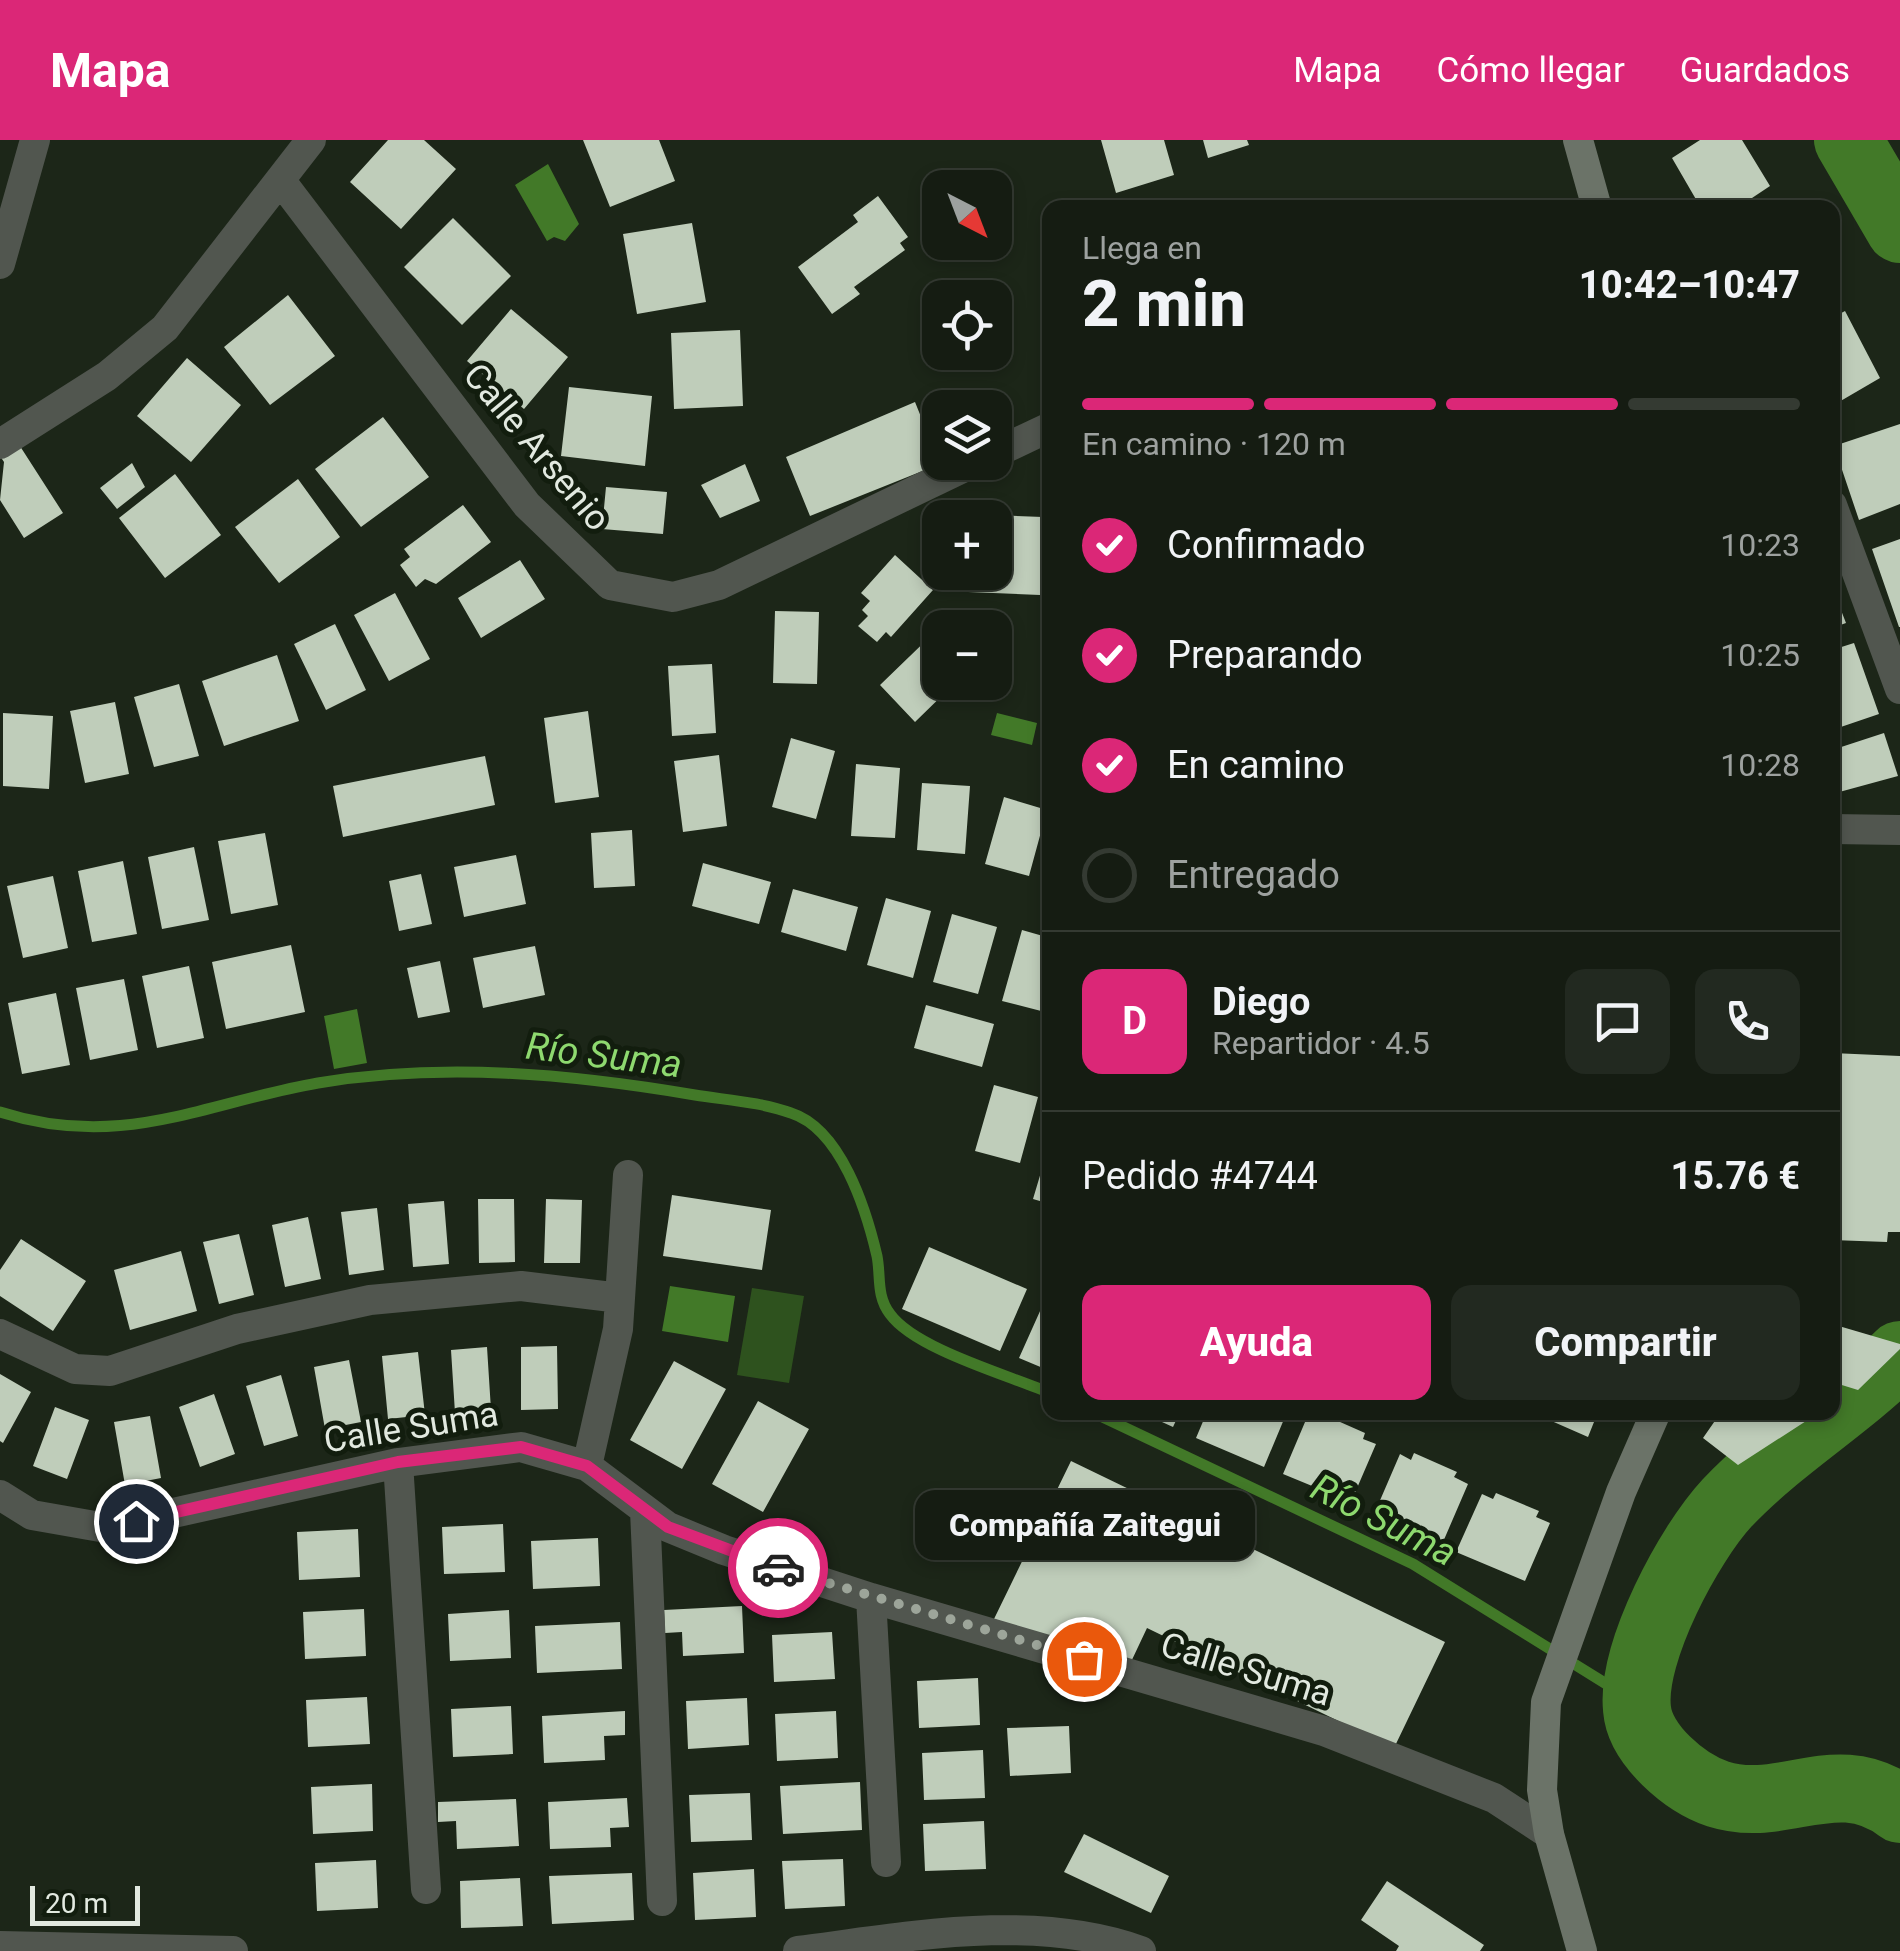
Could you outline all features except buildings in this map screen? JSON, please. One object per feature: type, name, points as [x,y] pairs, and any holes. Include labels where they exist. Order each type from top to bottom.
[{"type":"street","points":[[0,264],[35,140]]},
{"type":"street","points":[[0,444],[107,376],[166,328],[311,140]]},
{"type":"street","points":[[1578,140],[1595,200]]},
{"type":"street","name":"Calle Arsenio","points":[[282,181],[528,505],[610,585],[673,597],[704,590],[937,480]]},
{"type":"street","points":[[1012,445],[1042,432]]},
{"type":"street","points":[[1840,527],[1900,689]]},
{"type":"street","points":[[1840,829],[1900,830]]},
{"type":"street","points":[[587,1466],[618,1329],[628,1174]]},
{"type":"street","points":[[0,1334],[76,1369],[110,1371],[237,1329],[370,1300],[521,1286],[620,1298]]},
{"type":"street","points":[[1582,1951],[1549,1834],[1542,1790],[1546,1702],[1570,1630],[1653,1420]]},
{"type":"street","name":"Calle Suma","points":[[0,1495],[32,1515],[106,1528],[398,1462],[521,1447],[587,1466],[668,1527],[724,1550],[871,1598],[1324,1731],[1494,1798],[1549,1834]]},
{"type":"street","points":[[398,1462],[426,1889]]},
{"type":"street","points":[[645,1510],[662,1900]]},
{"type":"street","points":[[871,1598],[886,1862]]},
{"type":"street","points":[[798,1951],[908,1937],[1002,1932],[1060,1934],[1141,1951]]},
{"type":"street","points":[[0,1946],[233,1951]]},
{"type":"shaded area","points":[[548,164],[579,224],[565,241],[554,237],[547,241],[515,185]]},
{"type":"shaded area","points":[[997,713],[1037,723],[1032,745],[991,735]]},
{"type":"shaded area","points":[[357,1009],[367,1063],[334,1069],[324,1016]]},
{"type":"shaded area","points":[[670,1286],[735,1296],[728,1342],[662,1331]]},
{"type":"shaded area","points":[[752,1288],[804,1296],[789,1383],[737,1375]]},
{"type":"waterway","points":[[1848,140],[1900,229]]},
{"type":"waterway","name":"Río Suma","points":[[0,1112],[44,1123],[124,1125],[162,1120],[318,1083],[460,1072],[601,1081],[780,1109],[809,1122],[824,1135],[849,1173],[872,1237],[881,1293],[890,1314],[902,1327],[941,1350],[1042,1390]]},
{"type":"waterway","points":[[1840,1407],[1900,1355]]},
{"type":"waterway","name":"Río Suma","points":[[1109,1420],[1413,1564],[1637,1703]]},
{"type":"waterway","points":[[1824,1420],[1747,1483],[1696,1544],[1653,1630],[1643,1659],[1637,1709],[1646,1736],[1666,1761],[1718,1794],[1742,1799],[1854,1789],[1877,1795],[1900,1809]]},
{"type":"way so far","points":[[778,1568],[1084,1659]]},
{"type":"place","name":"Compañía Zaitegui","points":[[1084,1659]]},
{"type":"route","points":[[136,1521],[398,1462],[521,1447],[587,1466],[668,1527],[778,1568]]}]
